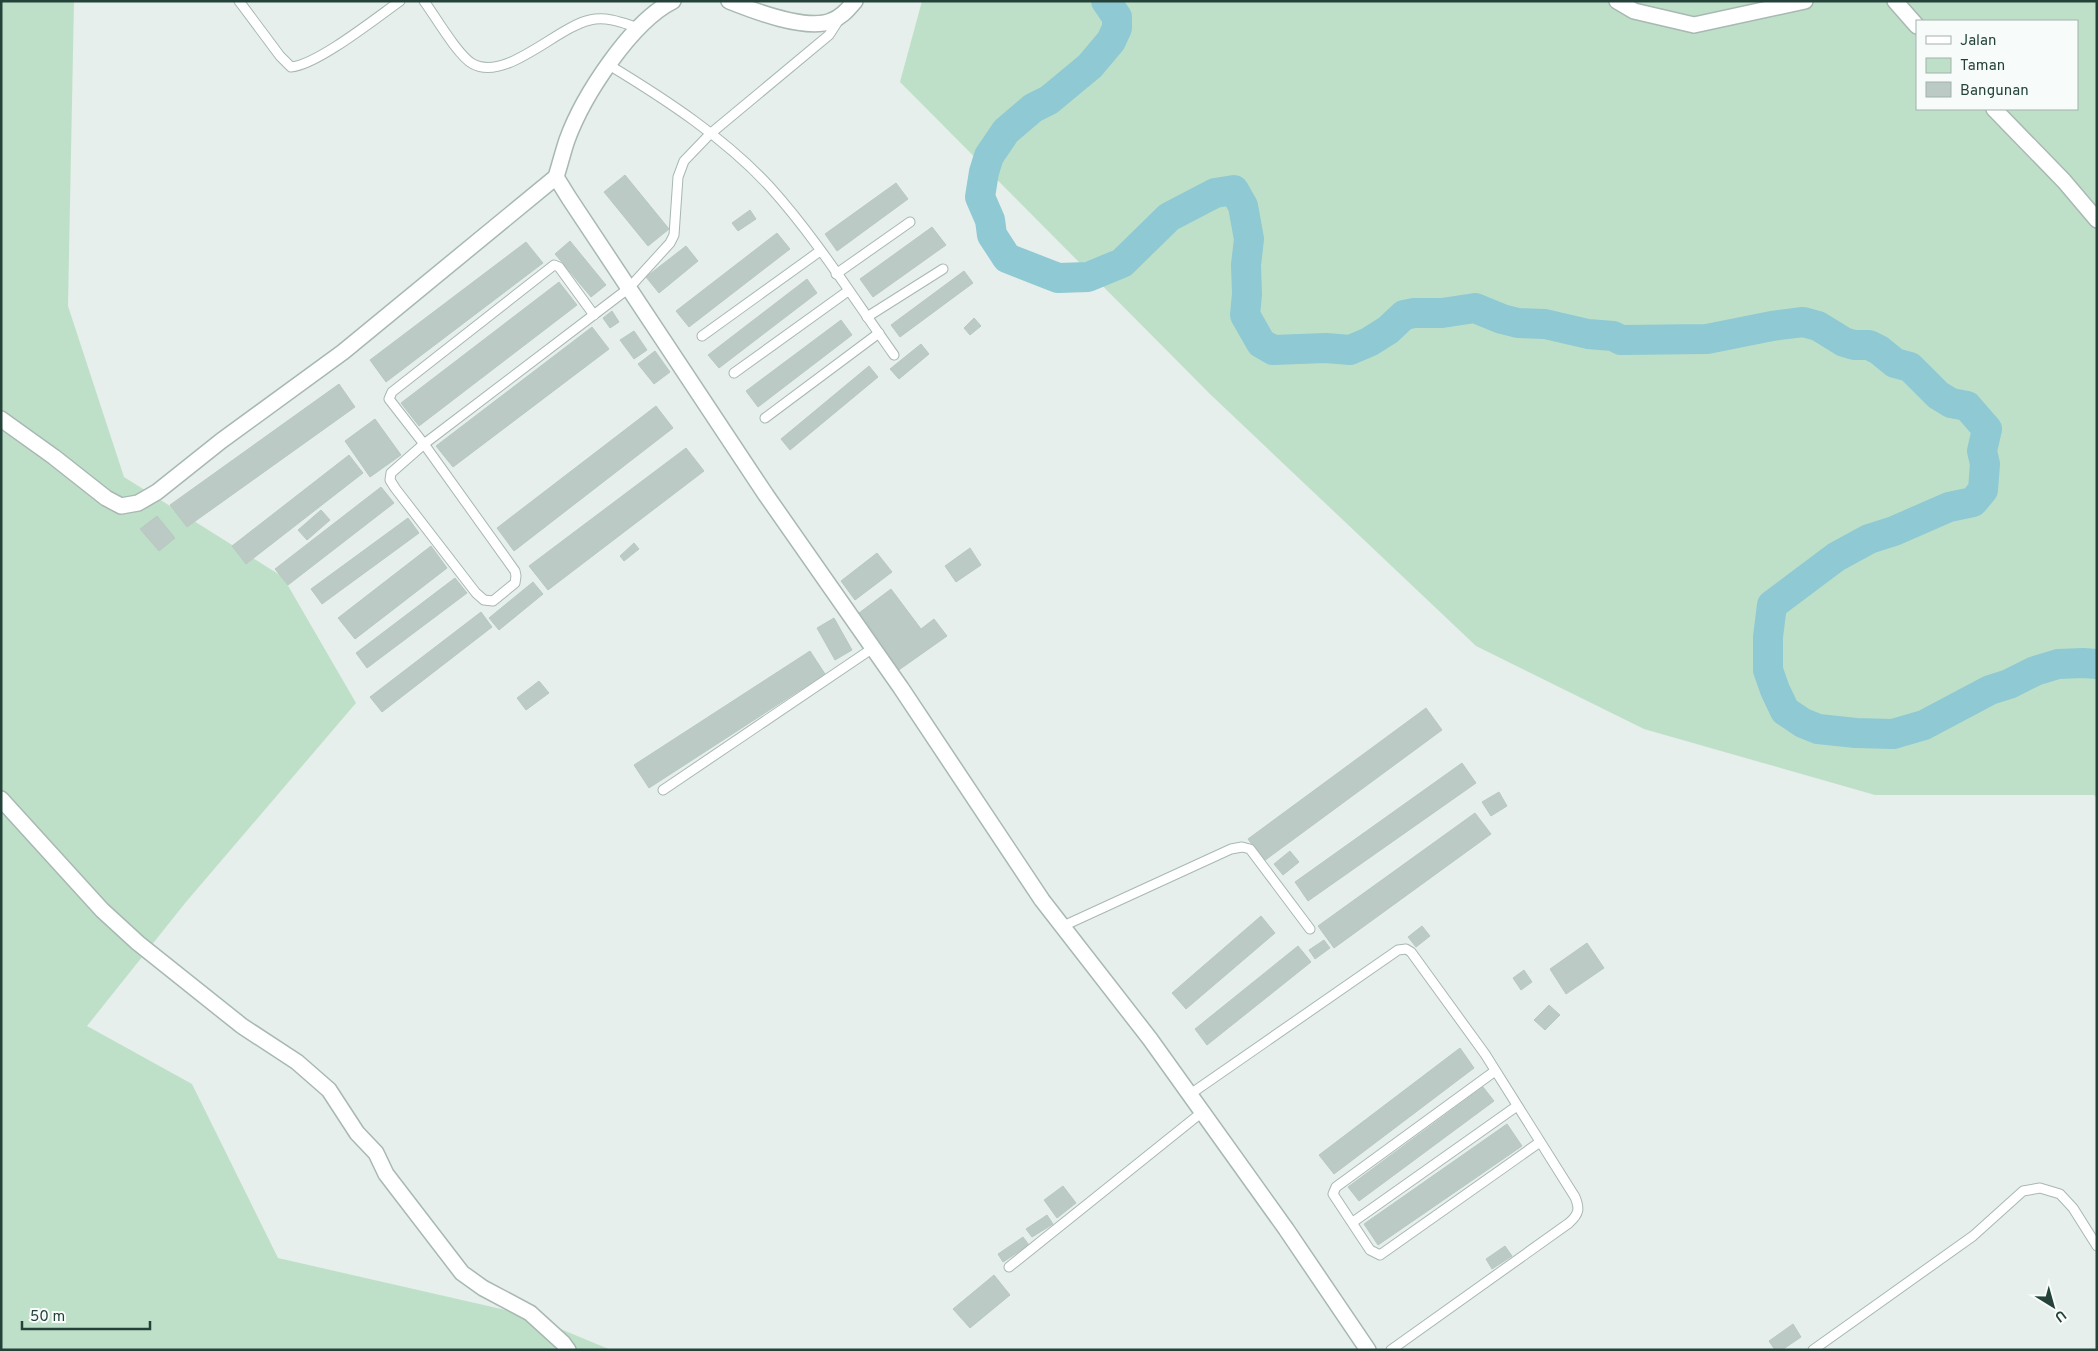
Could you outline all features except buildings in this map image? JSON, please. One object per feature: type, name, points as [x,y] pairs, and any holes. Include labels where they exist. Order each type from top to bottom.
[{"type":"street","points":[[1,419],[106,498],[121,506],[138,503],[157,492],[221,441],[342,352],[556,177],[568,138],[591,92],[622,47],[639,28],[664,6],[673,1]]},
{"type":"street","points":[[729,1],[770,17],[810,23],[830,22],[842,16],[855,1]]},
{"type":"street","points":[[1617,1],[1634,11],[1694,25],[1805,1]]},
{"type":"street","points":[[1895,1],[1916,25]]},
{"type":"street","points":[[1995,110],[2064,181],[2097,220]]},
{"type":"street","points":[[556,177],[766,495],[873,648],[1042,900],[1061,927],[1150,1039],[1201,1113],[1286,1229],[1368,1350]]},
{"type":"street","points":[[1,799],[102,910],[138,943],[242,1026],[297,1062],[329,1090],[357,1133],[376,1153],[386,1174],[462,1273],[483,1288],[530,1313],[563,1343],[568,1350]]},
{"type":"lane","points":[[239,1],[280,56],[291,67],[302,66],[324,53],[400,1]]},
{"type":"lane","points":[[424,1],[471,63],[483,68],[494,68],[512,61],[559,34],[590,20],[608,18],[639,28]]},
{"type":"lane","points":[[594,315],[559,267],[554,265],[392,392],[388,399],[424,444],[515,571],[515,583],[492,601],[484,600],[476,593],[390,480],[391,473],[424,444],[594,315],[629,288],[670,243],[674,235],[678,177],[684,161],[710,134],[829,35],[842,16]]},
{"type":"lane","points":[[609,66],[654,93],[710,134],[769,186],[820,251],[894,355]]},
{"type":"lane","points":[[836,274],[910,222]]},
{"type":"lane","points":[[702,336],[820,251]]},
{"type":"lane","points":[[867,317],[942,268]]},
{"type":"lane","points":[[734,373],[848,291]]},
{"type":"lane","points":[[765,418],[879,334]]},
{"type":"lane","points":[[663,790],[873,648]]},
{"type":"lane","points":[[1061,927],[1231,849],[1242,847],[1250,849],[1310,929]]},
{"type":"lane","points":[[1189,1095],[1398,950],[1406,949],[1411,952],[1495,1071],[1576,1197],[1580,1207],[1577,1215],[1391,1350]]},
{"type":"lane","points":[[1495,1071],[1336,1187],[1333,1194],[1370,1250],[1380,1255],[1540,1142]]},
{"type":"lane","points":[[1353,1222],[1518,1106]]},
{"type":"lane","points":[[1009,1267],[1201,1113]]},
{"type":"lane","points":[[1813,1350],[1973,1236],[2023,1191],[2040,1188],[2060,1194],[2073,1208],[2097,1246]]},
{"type":"green space","points":[[1,1],[74,1],[68,306],[124,477],[283,577],[356,703],[186,902],[87,1026],[192,1084],[278,1258],[527,1315],[611,1350],[1,1350]]},
{"type":"green space","points":[[922,1],[2097,1],[2097,798],[2094,795],[1875,795],[1644,729],[1476,646],[1211,395],[900,82]]},
{"type":"waterway","points":[[1106,1],[1117,17],[1117,28],[1111,41],[1090,66],[1049,100],[1033,108],[1006,131],[989,156],[980,197],[990,220],[992,235],[1007,258],[1058,278],[1088,277],[1122,263],[1169,217],[1215,193],[1234,190],[1243,206],[1249,239],[1246,265],[1247,294],[1245,315],[1261,343],[1273,350],[1326,348],[1350,350],[1369,342],[1388,330],[1404,315],[1442,313],[1475,308],[1518,323],[1545,324],[1588,334],[1613,336],[1621,340],[1707,339],[1803,322],[1818,326],[1844,342],[1854,345],[1869,345],[1879,350],[1895,363],[1910,367],[1938,395],[1951,403],[1967,406],[1987,429],[1982,451],[1985,464],[1983,490],[1973,502],[1949,507],[1894,531],[1869,539],[1836,557],[1772,605],[1768,637],[1768,670],[1785,711],[1803,723],[1818,729],[1893,734],[1924,725],[1990,690],[2009,684],[2035,671],[2058,664],[2097,664]]}]
